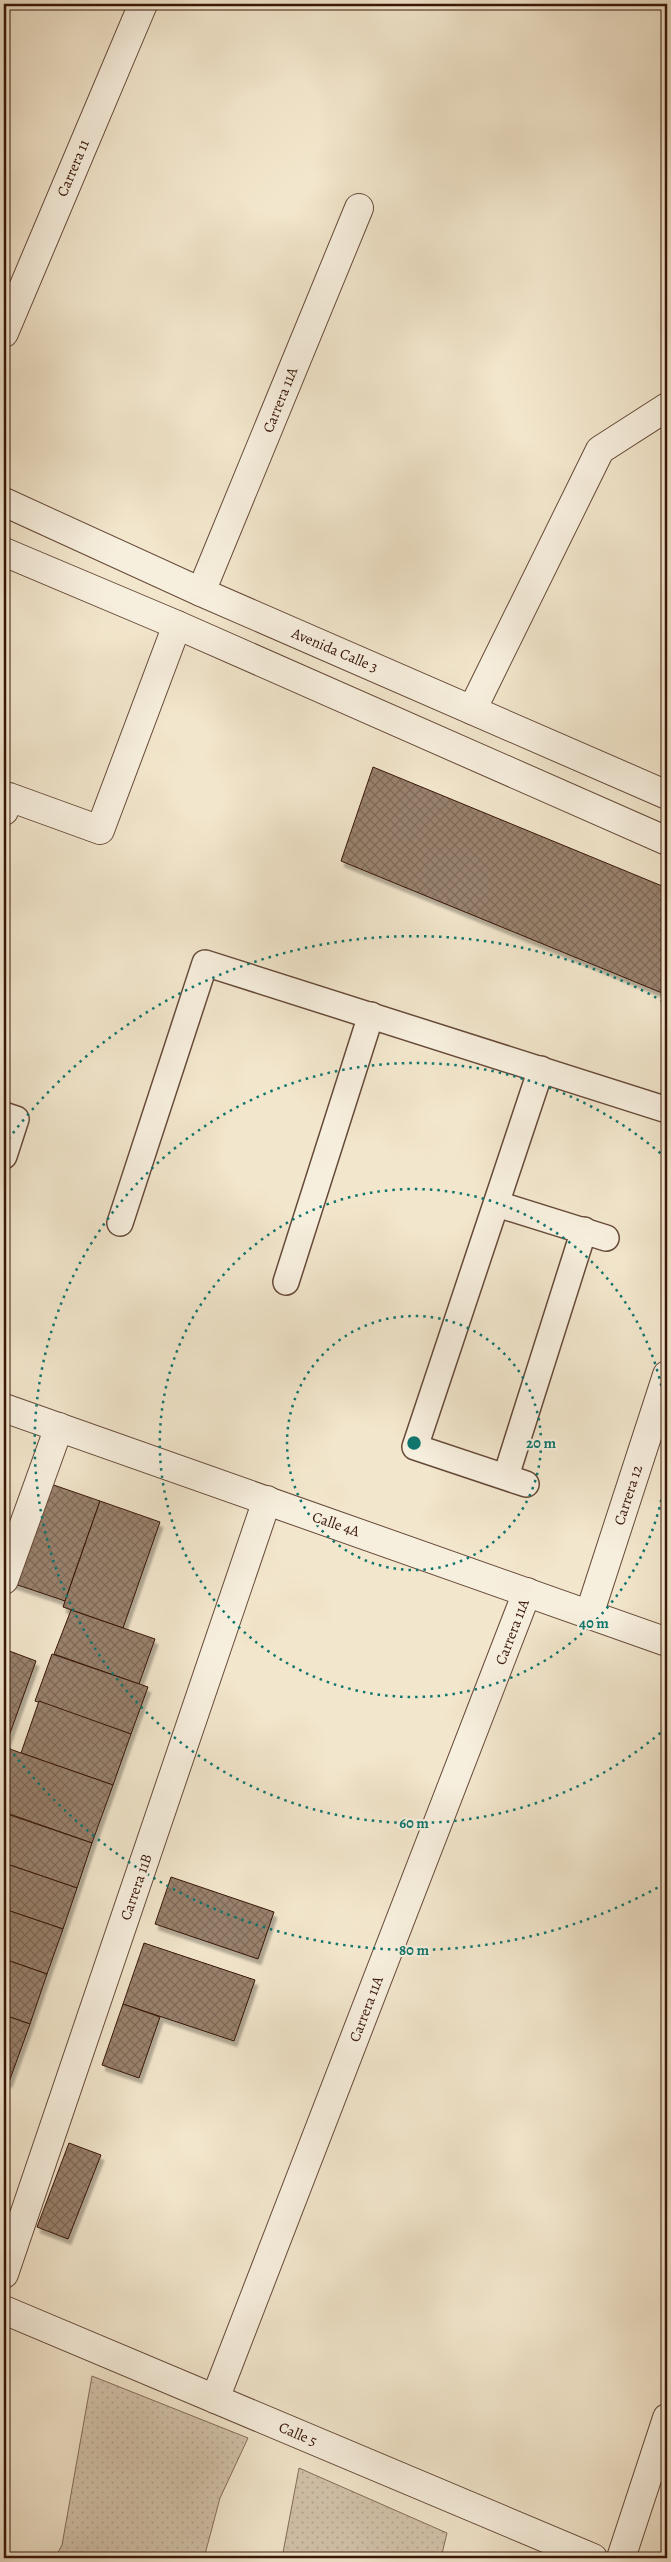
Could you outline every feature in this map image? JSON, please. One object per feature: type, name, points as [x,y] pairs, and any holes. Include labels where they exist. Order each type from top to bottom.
[{"type":"street","name":"Carrera 11","points":[[4,333],[143,4]]},
{"type":"street","name":"Carrera 11A","points":[[201,592],[359,208]]},
{"type":"street","points":[[472,710],[600,450],[667,407]]},
{"type":"street","name":"Avenida Calle 3","points":[[4,502],[201,592],[667,795]]},
{"type":"street","points":[[4,552],[177,625],[667,841]]},
{"type":"street","points":[[4,811],[9,797],[100,830],[177,625]]},
{"type":"street","name":"Carrera 12","points":[[589,1614],[667,1375]]},
{"type":"street","name":"Calle 4A","points":[[4,1408],[667,1642]]},
{"type":"street","points":[[4,1580],[59,1427]]},
{"type":"street","name":"Carrera 11B","points":[[4,2274],[267,1500]]},
{"type":"street","name":"Carrera 11A","points":[[215,2399],[528,1592]]},
{"type":"street","name":"Calle 5","points":[[4,2310],[593,2558]]},
{"type":"street","points":[[622,2558],[667,2418]]},
{"type":"lane","points":[[120,1223],[206,963],[541,1068],[667,1110]]},
{"type":"lane","points":[[286,1282],[371,1014]]},
{"type":"lane","points":[[497,1204],[595,1234],[516,1480],[415,1447],[541,1068]]},
{"type":"lane","points":[[4,1115],[16,1119],[4,1156]]},
{"type":"shaded area","points":[[92,2376],[248,2438],[220,2498],[204,2558],[55,2558],[62,2545]]},
{"type":"shaded area","points":[[299,2468],[447,2533],[441,2558],[282,2558]]},
{"type":"building","points":[[373,767],[667,888],[667,995],[341,861]]},
{"type":"building","points":[[45,1482],[100,1501],[65,1601],[9,1582]]},
{"type":"building","points":[[100,1501],[160,1522],[123,1628],[63,1607]]},
{"type":"building","points":[[71,1610],[155,1639],[139,1684],[54,1654]]},
{"type":"building","points":[[4,1649],[36,1661],[5,1747],[4,1747]]},
{"type":"building","points":[[52,1654],[148,1687],[131,1734],[35,1701]]},
{"type":"building","points":[[39,1701],[131,1734],[113,1785],[21,1753]]},
{"type":"building","points":[[4,1747],[113,1785],[92,1843],[4,1812]]},
{"type":"building","points":[[4,1813],[92,1843],[77,1888],[4,1863]]},
{"type":"building","points":[[4,1863],[77,1888],[63,1929],[4,1909]]},
{"type":"building","points":[[171,1877],[274,1912],[258,1959],[155,1924]]},
{"type":"building","points":[[4,1909],[63,1929],[47,1974],[4,1959]]},
{"type":"building","points":[[144,1943],[255,1980],[234,2041],[123,2004]]},
{"type":"building","points":[[4,1959],[47,1974],[30,2024],[4,2015]]},
{"type":"building","points":[[123,2004],[160,2017],[139,2078],[102,2065]]},
{"type":"building","points":[[4,2015],[30,2024],[9,2082],[4,2080]]},
{"type":"building","points":[[69,2143],[101,2155],[68,2239],[37,2227]]}]
